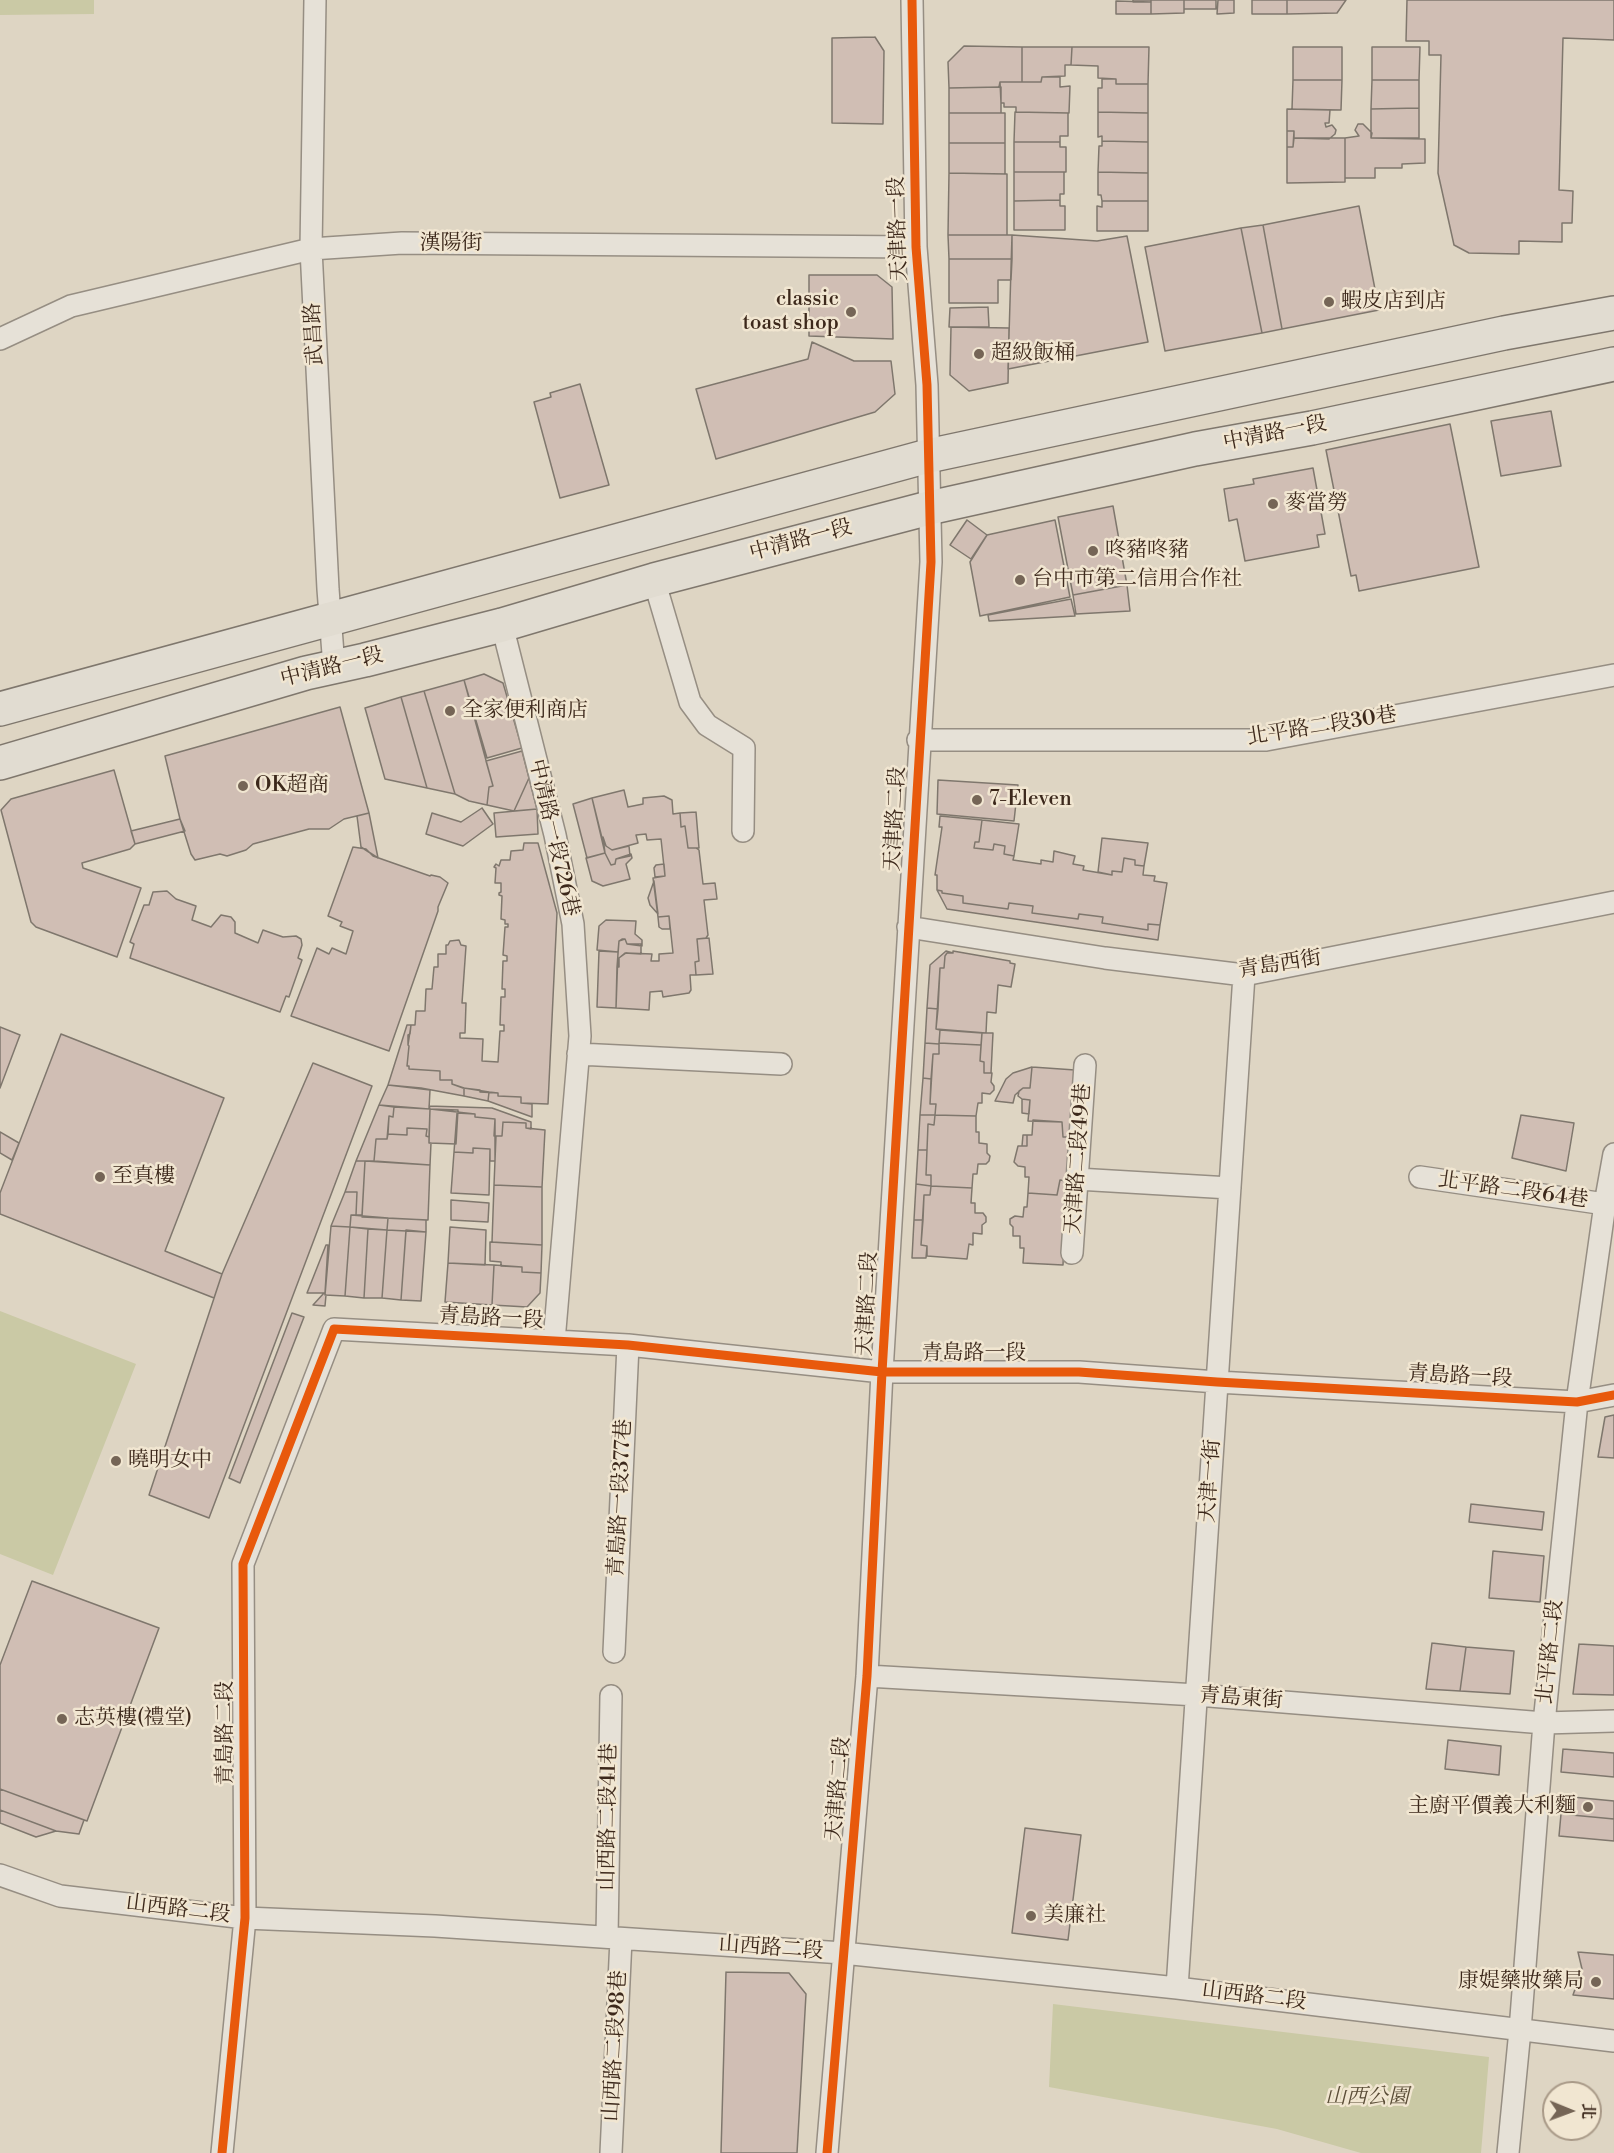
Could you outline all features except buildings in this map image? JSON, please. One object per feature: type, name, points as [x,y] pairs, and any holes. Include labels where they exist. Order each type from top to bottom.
[{"type":"main road","points":[[0,709],[928,456],[1504,333],[1614,313]]},
{"type":"main road","name":"中清路一段","points":[[0,763],[306,673],[502,625],[654,580],[928,508],[1195,449],[1311,428],[1614,364]]},
{"type":"street","name":"武昌路","points":[[315,0],[311,249],[329,618],[334,667]]},
{"type":"street","name":"天津路一段","points":[[912,0],[916,247],[927,385],[928,456]]},
{"type":"street","name":"漢陽街","points":[[0,339],[71,306],[311,249],[402,243],[916,247]]},
{"type":"street","name":"天津路二段","points":[[827,2153],[867,1676],[918,740],[931,562],[928,456]]},
{"type":"street","points":[[654,580],[690,702],[707,725],[744,748],[743,831]]},
{"type":"street","name":"中清路一段726巷","points":[[502,625],[555,836],[573,924],[580,1036],[554,1341]]},
{"type":"street","name":"北平路二段30巷","points":[[918,740],[1266,740],[1614,675]]},
{"type":"street","name":"青島西街","points":[[908,927],[1105,957],[1244,975],[1614,902]]},
{"type":"street","name":"天津一街","points":[[1177,1988],[1244,975]]},
{"type":"street","points":[[578,1054],[781,1064]]},
{"type":"street","name":"天津路二段49巷","points":[[1072,1252],[1085,1065]]},
{"type":"street","name":"北平路二段","points":[[1508,2153],[1544,1723],[1577,1402],[1614,1154]]},
{"type":"street","name":"北平路二段64巷","points":[[1420,1177],[1609,1195]]},
{"type":"street","points":[[1077,1179],[1230,1188]]},
{"type":"street","name":"青島路一段","points":[[334,1329],[628,1345],[882,1372],[1079,1372],[1577,1402],[1614,1395]]},
{"type":"street","name":"青島路二段","points":[[222,2153],[245,1918],[243,1564],[334,1329]]},
{"type":"street","name":"青島路一段377巷","points":[[614,1652],[628,1345]]},
{"type":"street","name":"青島東街","points":[[867,1676],[1197,1695],[1544,1723],[1614,1721]]},
{"type":"street","name":"山西路二段41巷","points":[[611,1696],[614,1938]]},
{"type":"street","name":"山西路二段","points":[[0,1875],[60,1896],[245,1918],[435,1926],[843,1953],[1177,1988],[1614,2041]]},
{"type":"street","name":"山西路二段98巷","points":[[610,2153],[614,1938]]},
{"type":"green space","points":[[0,0],[94,0],[94,14],[0,15]]},
{"type":"green space","points":[[0,1311],[136,1364],[53,1575],[0,1554]]},
{"type":"green space","name":"山西公園","points":[[1053,2004],[1489,2057],[1481,2153],[1361,2153],[1277,2129],[1049,2087]]},
{"type":"cycle path","points":[[827,2153],[867,1676],[882,1372],[931,562],[927,385],[916,247],[912,0]]},
{"type":"cycle path","points":[[222,2153],[245,1918],[243,1564],[334,1329],[628,1345],[882,1372],[1079,1372],[1577,1402],[1614,1395]]},
{"type":"place","name":"蝦皮店到店","points":[[1329,302]]},
{"type":"place","name":"classic toast shop","points":[[851,312]]},
{"type":"place","name":"超級飯桶","points":[[979,354]]},
{"type":"place","name":"麥當勞","points":[[1273,504]]},
{"type":"place","name":"咚豬咚豬","points":[[1093,551]]},
{"type":"place","name":"台中市第二信用合作社","points":[[1020,580]]},
{"type":"place","name":"全家便利商店","points":[[450,711]]},
{"type":"place","name":"OK超商","points":[[243,786]]},
{"type":"place","name":"7-Eleven","points":[[977,800]]},
{"type":"place","name":"至真樓","points":[[100,1177]]},
{"type":"place","name":"曉明女中","points":[[116,1461]]},
{"type":"place","name":"志英樓(禮堂)","points":[[62,1719]]},
{"type":"place","name":"主廚平價義大利麵","points":[[1588,1807]]},
{"type":"place","name":"美廉社","points":[[1031,1916]]},
{"type":"place","name":"康媞藥妝藥局","points":[[1596,1982]]}]
